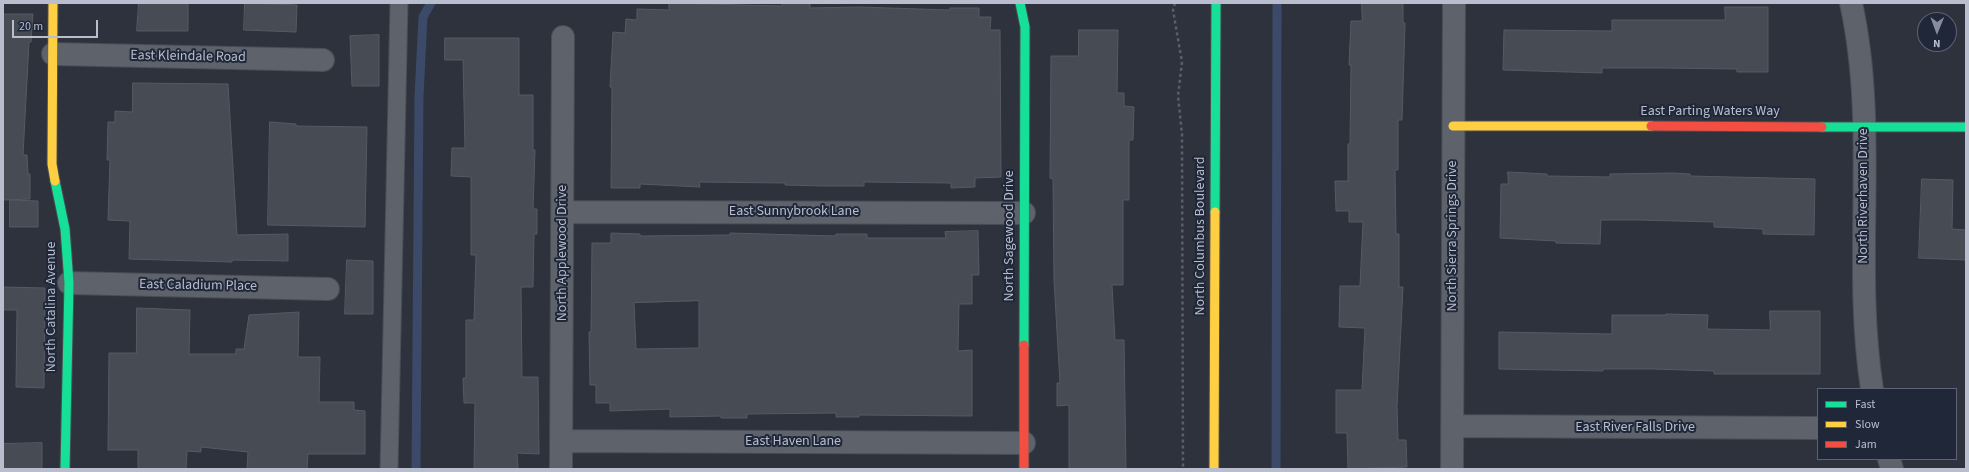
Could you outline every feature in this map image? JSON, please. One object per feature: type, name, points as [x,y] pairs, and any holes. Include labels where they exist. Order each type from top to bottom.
[{"type":"street","name":"North Catalina Avenue","points":[[53,3],[52,164],[65,229],[69,283],[65,469]]},
{"type":"street","name":"North Sagewood Drive","points":[[1020,3],[1025,27],[1024,469]]},
{"type":"street","name":"North Columbus Boulevard","points":[[1214,469],[1216,3]]},
{"type":"street","name":"North Sierra Springs Drive","points":[[1452,469],[1454,3]]},
{"type":"street","name":"North Riverhaven Drive","points":[[1851,3],[1860,54],[1864,127],[1864,303],[1868,363],[1872,388]]},
{"type":"street","name":"North Applewood Drive","points":[[561,469],[563,37]]},
{"type":"street","name":"East Kleindale Road","points":[[53,54],[323,60]]},
{"type":"street","name":"East Parting Waters Way","points":[[1453,126],[1966,127]]},
{"type":"street","name":"East Sunnybrook Lane","points":[[563,212],[1024,213]]},
{"type":"street","name":"East Caladium Place","points":[[69,283],[328,289]]},
{"type":"street","name":"East River Falls Drive","points":[[1453,426],[1817,428]]},
{"type":"street","name":"East Haven Lane","points":[[561,441],[1024,444]]},
{"type":"lane","points":[[389,469],[399,3]]},
{"type":"path","points":[[1175,3],[1173,10],[1182,62],[1178,96],[1182,134],[1183,469]]},
{"type":"building","points":[[139,3],[188,3],[188,31],[137,31]]},
{"type":"building","points":[[245,3],[297,5],[296,32],[244,30]]},
{"type":"building","points":[[669,3],[782,6],[782,3],[793,3],[810,4],[810,8],[859,7],[950,10],[950,8],[979,8],[979,17],[991,17],[990,30],[1000,30],[1001,177],[975,178],[975,187],[951,188],[951,183],[864,182],[864,186],[824,186],[785,185],[785,183],[699,182],[700,187],[640,184],[640,188],[611,188],[612,87],[610,87],[613,32],[625,33],[626,19],[637,20],[637,9],[669,10]]},
{"type":"building","points":[[1362,3],[1403,3],[1403,23],[1405,23],[1402,120],[1398,120],[1398,170],[1395,170],[1396,234],[1399,234],[1399,287],[1403,287],[1397,406],[1398,440],[1406,440],[1407,467],[1348,469],[1347,433],[1336,433],[1336,390],[1362,390],[1365,328],[1339,327],[1340,286],[1360,286],[1363,222],[1349,222],[1349,211],[1336,211],[1335,181],[1348,181],[1348,144],[1350,144],[1351,65],[1349,65],[1351,21],[1362,21]]},
{"type":"building","points":[[1725,7],[1768,7],[1768,72],[1737,72],[1737,69],[1664,68],[1602,68],[1602,73],[1503,70],[1504,30],[1612,31],[1612,20],[1725,20]]},
{"type":"building","points":[[3,14],[33,14],[31,42],[29,42],[23,155],[27,155],[28,174],[30,174],[30,199],[3,200]]},
{"type":"building","points":[[1079,30],[1118,30],[1117,93],[1124,93],[1124,106],[1134,107],[1133,140],[1129,140],[1129,200],[1123,200],[1123,285],[1112,285],[1115,340],[1124,340],[1126,469],[1069,469],[1069,405],[1057,406],[1057,383],[1060,383],[1054,280],[1053,179],[1050,178],[1051,56],[1078,56]]},
{"type":"building","points":[[379,35],[379,86],[352,86],[350,36]]},
{"type":"building","points":[[445,38],[519,38],[519,95],[533,95],[533,150],[535,150],[533,209],[537,209],[537,234],[534,234],[533,287],[521,287],[522,377],[538,377],[539,454],[517,453],[518,469],[474,469],[475,403],[464,403],[463,378],[466,378],[466,320],[474,320],[476,255],[471,255],[471,177],[451,176],[452,148],[465,148],[463,60],[445,60]]},
{"type":"building","points":[[133,83],[228,84],[237,235],[288,234],[288,261],[232,260],[232,262],[129,259],[130,221],[108,220],[110,160],[107,160],[108,122],[115,122],[115,111],[132,112]]},
{"type":"building","points":[[270,122],[296,124],[296,126],[367,127],[365,227],[268,225]]},
{"type":"building","points":[[1508,172],[1547,174],[1547,176],[1610,177],[1610,174],[1673,173],[1690,174],[1690,176],[1815,179],[1814,235],[1763,234],[1763,229],[1714,227],[1714,222],[1601,220],[1600,244],[1556,243],[1556,241],[1500,238],[1501,184],[1508,184]]},
{"type":"building","points":[[1922,179],[1953,180],[1952,229],[1966,230],[1966,260],[1919,258]]},
{"type":"building","points":[[10,200],[38,201],[38,227],[10,227]]},
{"type":"building","points":[[978,231],[979,275],[972,275],[972,304],[959,304],[958,351],[972,350],[972,416],[859,415],[859,417],[836,417],[836,413],[747,414],[747,418],[721,418],[721,416],[670,417],[670,409],[610,411],[610,403],[596,403],[596,385],[590,385],[589,332],[591,332],[592,243],[611,243],[611,233],[640,234],[640,236],[730,235],[730,233],[835,236],[836,234],[867,234],[867,238],[946,238],[945,232]],"holes":[[[699,301],[699,348],[636,349],[634,303]]]},
{"type":"building","points":[[347,260],[373,261],[373,314],[345,314]]},
{"type":"building","points":[[3,287],[45,288],[44,388],[16,387],[17,310],[3,310]]},
{"type":"building","points":[[137,308],[190,310],[189,354],[236,354],[236,349],[244,349],[249,315],[299,312],[298,357],[320,357],[319,402],[354,402],[354,410],[365,411],[365,454],[308,454],[307,469],[247,469],[248,452],[201,447],[201,452],[187,451],[186,469],[138,469],[138,450],[108,450],[109,353],[136,353]]},
{"type":"building","points":[[1770,311],[1820,311],[1820,374],[1714,374],[1714,371],[1654,369],[1603,369],[1603,371],[1499,369],[1499,332],[1612,334],[1612,315],[1666,314],[1708,315],[1707,329],[1770,330]]},
{"type":"building","points":[[42,443],[42,469],[3,469],[3,444]]},
{"type":"waterway","points":[[416,469],[419,96],[423,17],[431,3]]},
{"type":"waterway","points":[[1276,469],[1277,3]]},
{"type":"traffic: fast","points":[[1020,3],[1025,27],[1024,345]]},
{"type":"traffic: fast","points":[[1215,212],[1216,3]]},
{"type":"traffic: fast","points":[[1822,127],[1966,127]]},
{"type":"traffic: fast","points":[[55,181],[65,229],[69,283],[65,469]]},
{"type":"traffic: slow","points":[[53,3],[52,164],[55,181]]},
{"type":"traffic: slow","points":[[1453,126],[1651,126]]},
{"type":"traffic: slow","points":[[1214,469],[1215,212]]},
{"type":"traffic: jam","points":[[1651,126],[1822,127]]},
{"type":"traffic: jam","points":[[1024,345],[1024,469]]}]
